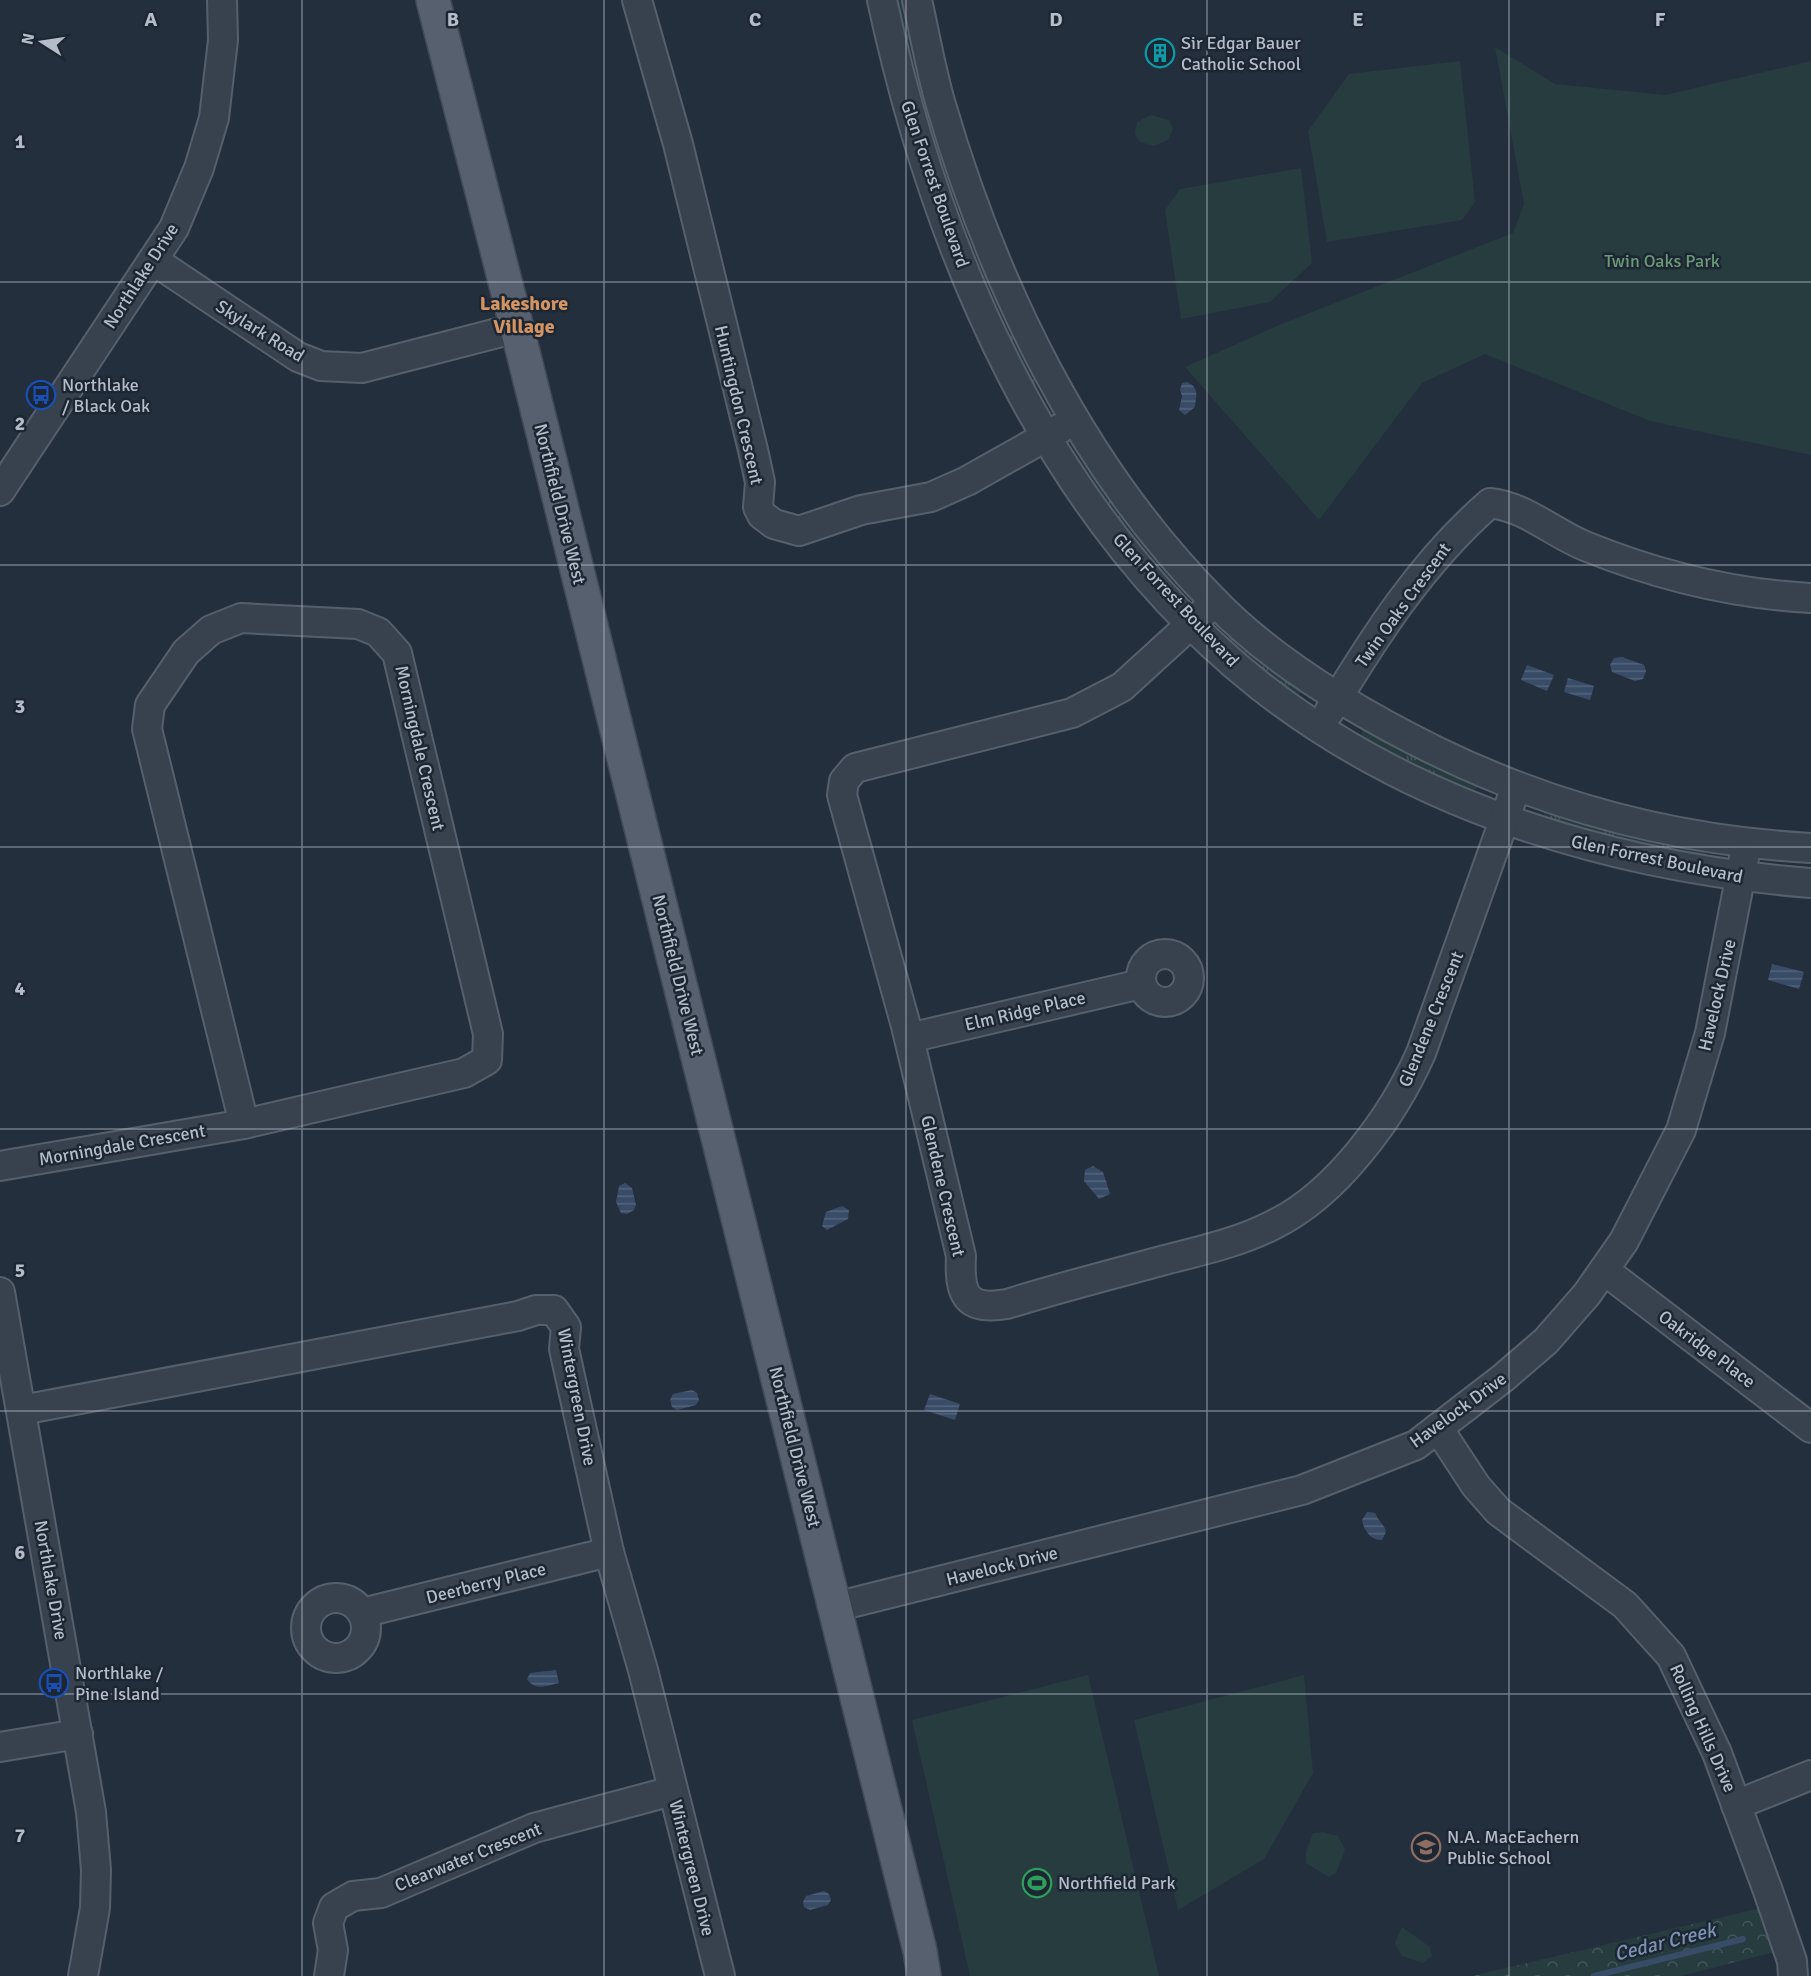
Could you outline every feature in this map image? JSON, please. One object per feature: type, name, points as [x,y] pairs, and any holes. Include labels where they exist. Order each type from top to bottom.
[{"type":"main road","name":"Northfield Drive West","points":[[433,0],[518,328],[925,1968]]},
{"type":"street","name":"Northlake Drive","points":[[0,491],[178,221],[199,168],[214,118],[223,40],[222,0]]},
{"type":"street","name":"Huntingdon Crescent","points":[[637,0],[678,144],[753,450],[760,482],[758,507],[762,515],[774,524],[799,531],[861,510],[931,497],[967,481],[1075,420]]},
{"type":"street","name":"Glen Forrest Boulevard","points":[[882,0],[914,127],[974,296],[1046,437],[1069,476],[1131,558],[1193,624],[1262,687],[1320,727],[1416,781],[1504,818],[1568,841],[1633,857],[1742,877],[1811,883]]},
{"type":"street","name":"Glen Forrest Boulevard","points":[[917,0],[940,103],[974,202],[1008,287],[1075,420],[1128,502],[1215,602],[1281,657],[1385,725],[1473,769],[1516,787],[1591,811],[1747,844],[1811,848]]},
{"type":"street","points":[[943,212],[974,202]]},
{"type":"street","name":"Skylark Road","points":[[153,260],[298,357],[321,366],[362,368],[518,328]]},
{"type":"street","name":"Twin Oaks Crescent","points":[[1320,727],[1429,564],[1459,530],[1490,503],[1523,512],[1576,543],[1628,564],[1685,582],[1768,596],[1811,598]]},
{"type":"street","name":"Glendene Crescent","points":[[1215,602],[1122,687],[1081,709],[1028,726],[855,768],[844,781],[842,795],[909,1038],[961,1256],[963,1287],[978,1305],[986,1307],[1007,1304],[1219,1246],[1257,1233],[1307,1204],[1360,1154],[1404,1090],[1435,1017],[1516,787]]},
{"type":"street","name":"Morningdale Crescent","points":[[0,1166],[244,1124],[464,1073],[487,1059],[488,1034],[397,653],[378,632],[358,624],[241,618],[211,630],[186,652],[150,705],[147,729],[244,1124]]},
{"type":"street","name":"Havelock Drive","points":[[835,1607],[1302,1490],[1416,1445],[1503,1378],[1546,1341],[1587,1294],[1624,1241],[1681,1130],[1710,1033],[1747,844]]},
{"type":"street","name":"Elm Ridge Place","points":[[909,1038],[1141,984]]},
{"type":"street","name":"Oakridge Place","points":[[1604,1270],[1811,1428]]},
{"type":"street","name":"Northlake Drive","points":[[0,1292],[91,1812],[96,1870],[95,1908],[83,1976]]},
{"type":"street","name":"Wintergreen Drive","points":[[22,1410],[518,1316],[536,1310],[554,1310],[566,1327],[564,1349],[609,1552],[720,1976]]},
{"type":"street","name":"Rolling Hills Drive","points":[[1438,1428],[1476,1486],[1498,1511],[1625,1605],[1671,1656],[1717,1752],[1792,1961],[1793,1976]]},
{"type":"street","name":"Deerberry Place","points":[[362,1613],[609,1552]]},
{"type":"street","points":[[0,1747],[78,1734]]},
{"type":"street","points":[[1736,1805],[1811,1775]]},
{"type":"street","name":"Clearwater Crescent","points":[[329,1976],[333,1950],[328,1923],[334,1907],[353,1896],[381,1893],[534,1827],[672,1791]]},
{"type":"green space","points":[[892,0],[905,0],[955,189],[952,194],[947,192]]},
{"type":"green space","name":"Twin Oaks Park","points":[[1495,47],[1555,84],[1665,95],[1811,61],[1811,455],[1650,421],[1485,354],[1422,383],[1319,520],[1185,367],[1279,325],[1513,233],[1524,204]]},
{"type":"green space","points":[[1460,61],[1475,202],[1462,220],[1327,242],[1308,131],[1349,74]]},
{"type":"green space","points":[[1151,115],[1169,120],[1173,129],[1168,140],[1154,146],[1140,142],[1135,134],[1137,122]]},
{"type":"green space","points":[[1301,168],[1312,263],[1270,302],[1181,319],[1165,210],[1180,189]]},
{"type":"green space","points":[[964,230],[1035,380],[1036,389],[1033,391],[958,231]]},
{"type":"green space","points":[[1067,448],[1074,451],[1127,522],[1171,573],[1172,585],[1166,586]]},
{"type":"green space","points":[[1231,633],[1303,689],[1301,693],[1296,694],[1231,643],[1228,638]]},
{"type":"green space","points":[[1364,729],[1478,782],[1477,788],[1472,791],[1465,789],[1364,741],[1361,735]]},
{"type":"green space","points":[[1550,812],[1707,850],[1707,860],[1666,854],[1543,818],[1544,813]]},
{"type":"green space","name":"Northfield Park","points":[[1088,1675],[1159,1976],[970,1976],[912,1720]]},
{"type":"green space","points":[[1304,1675],[1313,1773],[1264,1859],[1178,1910],[1134,1720]]},
{"type":"green space","points":[[1323,1832],[1338,1836],[1345,1850],[1336,1873],[1329,1877],[1306,1863],[1306,1852],[1313,1833]]},
{"type":"green space","points":[[1761,1908],[1774,1952],[1681,1976],[1472,1976]]},
{"type":"green space","points":[[1402,1927],[1430,1947],[1432,1956],[1423,1963],[1402,1956],[1395,1943]]},
{"type":"water","points":[[1187,382],[1196,390],[1196,396],[1195,407],[1185,415],[1179,410],[1182,396],[1180,390],[1182,383]]},
{"type":"water","points":[[1622,657],[1644,665],[1646,671],[1643,679],[1635,681],[1612,672],[1610,665],[1614,658]]},
{"type":"water","points":[[1527,665],[1554,675],[1547,691],[1521,680]]},
{"type":"water","points":[[1568,678],[1594,686],[1590,700],[1564,692]]},
{"type":"water","points":[[1772,964],[1804,972],[1799,989],[1768,980]]},
{"type":"water","points":[[1093,1166],[1103,1172],[1110,1194],[1099,1199],[1084,1181],[1085,1170]]},
{"type":"water","points":[[625,1183],[632,1188],[636,1205],[634,1210],[627,1214],[621,1213],[616,1202],[619,1186]]},
{"type":"water","points":[[842,1206],[849,1210],[848,1219],[827,1230],[822,1226],[826,1212]]},
{"type":"water","points":[[692,1390],[697,1393],[699,1400],[696,1405],[677,1410],[672,1407],[670,1400],[673,1394]]},
{"type":"water","points":[[930,1394],[960,1404],[955,1420],[924,1410]]},
{"type":"water","points":[[1367,1512],[1375,1513],[1384,1527],[1386,1532],[1382,1540],[1374,1538],[1366,1531],[1362,1520]]},
{"type":"water","points":[[556,1670],[559,1683],[537,1686],[527,1679],[530,1673]]},
{"type":"water","points":[[824,1891],[829,1894],[831,1900],[828,1905],[810,1910],[804,1907],[803,1902],[806,1896]]},
{"type":"waterway","name":"Cedar Creek","points":[[1594,1976],[1743,1939]]},
{"type":"place","name":"Sir Edgar Bauer Catholic School","points":[[1160,53]]},
{"type":"place","name":"Northlake / Black Oak","points":[[41,395]]},
{"type":"place","name":"Northlake / Pine Island","points":[[54,1683]]},
{"type":"place","name":"N.A. MacEachern Public School","points":[[1426,1847]]},
{"type":"place","name":"Northfield Park","points":[[1037,1883]]},
{"type":"district","name":"Lakeshore Village","points":[[524,314]]}]
